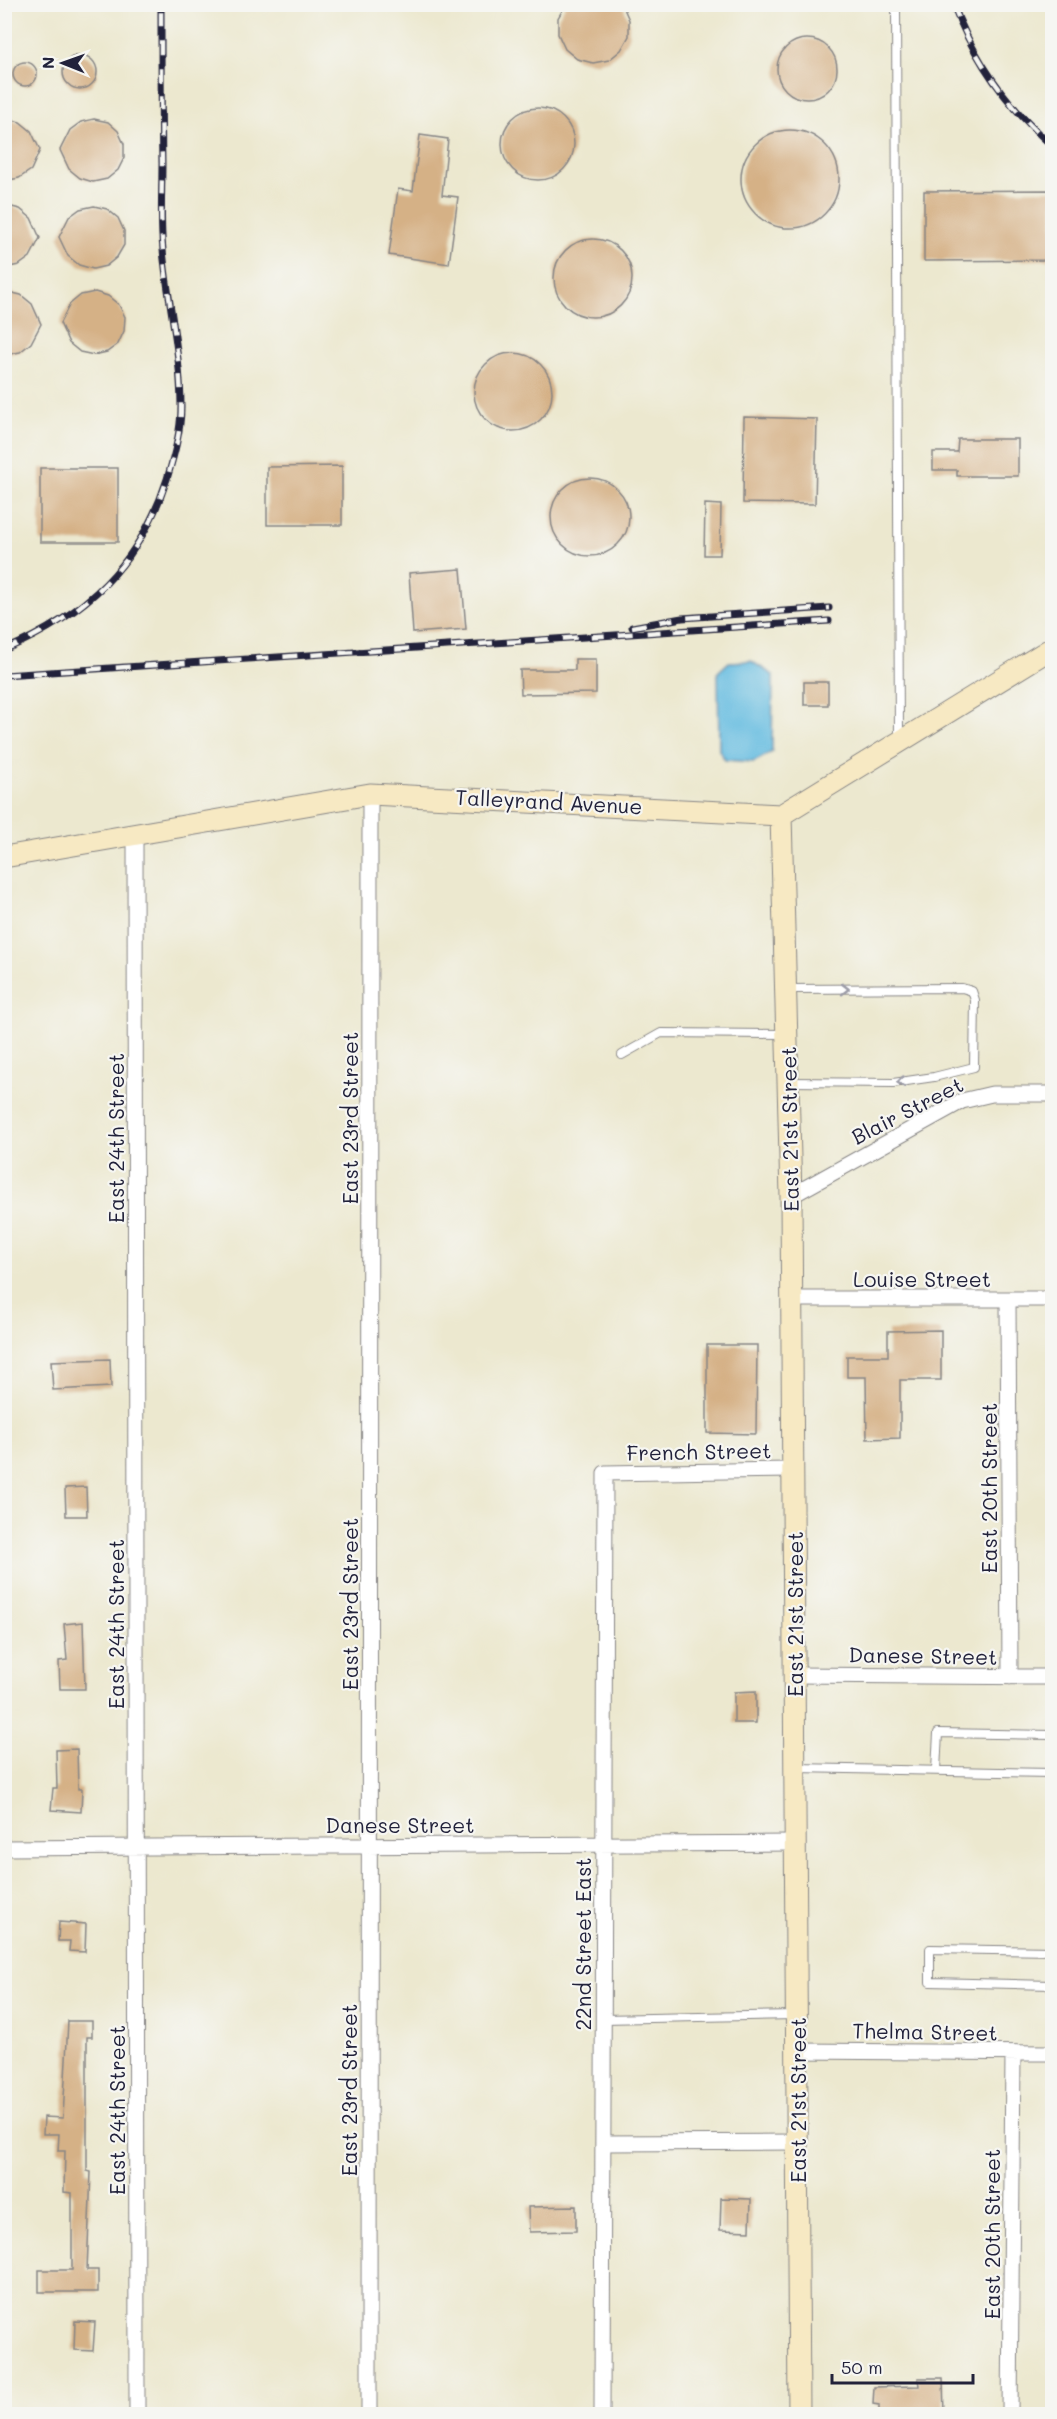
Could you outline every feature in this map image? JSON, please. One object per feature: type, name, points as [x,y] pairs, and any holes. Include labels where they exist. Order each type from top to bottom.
[{"type":"main road","points":[[781,814],[1053,648]]},
{"type":"main road","name":"Talleyrand Avenue","points":[[4,857],[370,794],[781,814]]},
{"type":"main road","name":"East 21st Street","points":[[781,814],[791,1196],[799,2415]]},
{"type":"street","name":"East 23rd Street","points":[[369,2415],[370,794]]},
{"type":"street","name":"East 24th Street","points":[[135,833],[137,2415]]},
{"type":"street","name":"Blair Street","points":[[791,1196],[962,1101],[992,1094],[1053,1094]]},
{"type":"street","name":"Louise Street","points":[[791,1299],[1053,1299]]},
{"type":"street","name":"East 20th Street","points":[[1008,1299],[1010,1677]]},
{"type":"street","name":"French Street","points":[[605,1473],[793,1470]]},
{"type":"street","name":"22nd Street East","points":[[602,2415],[605,1473]]},
{"type":"street","name":"Danese Street","points":[[794,1675],[1053,1677]]},
{"type":"street","name":"Danese Street","points":[[4,1848],[795,1843]]},
{"type":"street","name":"Thelma Street","points":[[797,2051],[1053,2054]]},
{"type":"street","name":"East 20th Street","points":[[1010,2415],[1013,2053]]},
{"type":"street","points":[[603,2144],[796,2142]]},
{"type":"lane","points":[[896,4],[898,742]]},
{"type":"lane","points":[[786,989],[962,988],[972,991],[975,999],[974,1067],[934,1077],[893,1083],[789,1082]]},
{"type":"lane","points":[[622,1055],[661,1033],[788,1034]]},
{"type":"lane","points":[[936,1770],[938,1733],[1053,1735]]},
{"type":"lane","points":[[795,1768],[1053,1773]]},
{"type":"lane","points":[[1053,1951],[930,1950],[930,1982],[1053,1984]]},
{"type":"lane","points":[[603,2019],[796,2015]]},
{"type":"water","points":[[751,661],[773,675],[772,752],[754,762],[725,760],[719,750],[718,672],[729,662]]},
{"type":"building","points":[[566,4],[622,4],[629,20],[629,36],[621,50],[609,60],[593,63],[577,59],[565,49],[558,34],[558,18]]},
{"type":"building","points":[[801,39],[813,39],[824,44],[832,52],[837,69],[835,81],[824,94],[813,99],[801,99],[790,94],[782,86],[777,75],[777,63],[782,52],[790,44]]},
{"type":"building","points":[[80,55],[92,60],[97,72],[92,84],[80,89],[68,84],[63,72],[68,60]]},
{"type":"building","points":[[20,62],[30,62],[37,69],[37,79],[30,86],[20,86],[13,79],[13,69]]},
{"type":"building","points":[[538,108],[558,114],[568,124],[574,144],[568,164],[558,174],[538,180],[518,174],[508,164],[502,144],[508,124],[518,114]]},
{"type":"building","points":[[4,118],[20,122],[31,131],[40,150],[31,170],[19,178],[4,181]]},
{"type":"building","points":[[94,119],[108,122],[118,131],[124,144],[124,158],[118,170],[107,179],[93,182],[80,178],[69,169],[60,150],[70,130],[81,122]]},
{"type":"building","points":[[790,130],[809,134],[825,144],[835,160],[839,179],[835,198],[825,214],[809,224],[790,228],[771,224],[755,214],[745,198],[741,179],[745,160],[755,144],[771,134]]},
{"type":"building","points":[[420,135],[448,139],[442,195],[458,197],[449,264],[389,255],[398,189],[413,191]]},
{"type":"building","points":[[1053,190],[1053,260],[924,261],[924,191]]},
{"type":"building","points":[[4,205],[20,209],[31,218],[40,238],[30,257],[19,265],[4,268]]},
{"type":"building","points":[[94,206],[107,209],[118,218],[124,231],[124,245],[117,257],[106,266],[93,269],[79,265],[68,256],[59,237],[69,217],[80,209]]},
{"type":"building","points":[[593,239],[608,242],[621,250],[629,263],[632,278],[629,293],[621,306],[608,314],[593,317],[578,314],[565,306],[557,293],[554,278],[557,263],[565,250],[578,242]]},
{"type":"building","points":[[4,291],[21,295],[32,304],[41,324],[31,343],[20,352],[4,355]]},
{"type":"building","points":[[95,292],[108,296],[119,305],[125,317],[124,331],[118,344],[107,352],[94,355],[80,352],[69,343],[60,323],[70,304],[81,295]]},
{"type":"building","points":[[513,353],[528,356],[541,364],[549,377],[552,392],[549,407],[541,420],[528,428],[513,431],[498,428],[485,420],[477,407],[474,392],[477,377],[485,364],[498,356]]},
{"type":"building","points":[[744,417],[817,419],[815,504],[743,503]]},
{"type":"building","points":[[958,439],[1018,439],[1018,476],[957,476],[957,470],[933,470],[933,452],[957,452]]},
{"type":"building","points":[[342,466],[342,525],[267,525],[267,467]]},
{"type":"building","points":[[40,468],[118,468],[118,542],[40,542]]},
{"type":"building","points":[[590,478],[605,481],[618,489],[626,502],[629,517],[626,532],[618,545],[605,553],[590,556],[575,553],[562,545],[554,532],[551,517],[554,502],[562,489],[575,481]]},
{"type":"building","points":[[705,504],[721,505],[720,555],[704,555]]},
{"type":"building","points":[[461,569],[466,629],[413,633],[409,573]]},
{"type":"building","points":[[575,659],[596,659],[596,693],[521,694],[520,670],[575,670]]},
{"type":"building","points":[[804,682],[828,682],[828,705],[804,705]]},
{"type":"building","points":[[941,1330],[941,1380],[900,1380],[900,1438],[867,1439],[866,1377],[847,1377],[847,1356],[888,1356],[888,1331]]},
{"type":"building","points":[[707,1345],[757,1345],[756,1434],[707,1433]]},
{"type":"building","points":[[110,1359],[111,1387],[53,1390],[51,1361]]},
{"type":"building","points":[[86,1487],[87,1516],[66,1516],[65,1488]]},
{"type":"building","points":[[83,1622],[85,1689],[60,1689],[59,1661],[67,1660],[64,1624]]},
{"type":"building","points":[[756,1691],[756,1723],[734,1723],[734,1692]]},
{"type":"building","points":[[77,1749],[78,1789],[82,1789],[81,1812],[51,1810],[53,1788],[57,1788],[56,1750]]},
{"type":"building","points":[[59,1922],[86,1924],[85,1952],[69,1951],[70,1941],[58,1941]]},
{"type":"building","points":[[68,2021],[92,2021],[92,2037],[87,2037],[87,2171],[91,2172],[87,2270],[98,2270],[98,2292],[39,2292],[39,2270],[72,2270],[72,2193],[64,2192],[65,2151],[58,2151],[59,2134],[43,2134],[44,2117],[63,2118]]},
{"type":"building","points":[[721,2198],[751,2199],[750,2231],[720,2230]]},
{"type":"building","points":[[576,2206],[576,2231],[529,2232],[528,2207]]},
{"type":"building","points":[[75,2321],[95,2322],[93,2351],[74,2350]]},
{"type":"building","points":[[918,2378],[943,2378],[944,2415],[879,2415],[879,2405],[873,2404],[874,2387],[919,2386]]},
{"type":"railway","points":[[4,650],[60,620],[106,583],[142,537],[156,509],[175,452],[181,416],[177,348],[162,239],[161,4]]},
{"type":"railway","points":[[953,4],[971,44],[994,81],[1021,115],[1052,146]]},
{"type":"railway","points":[[632,627],[682,618],[829,608]]},
{"type":"railway","points":[[4,675],[829,621]]}]
